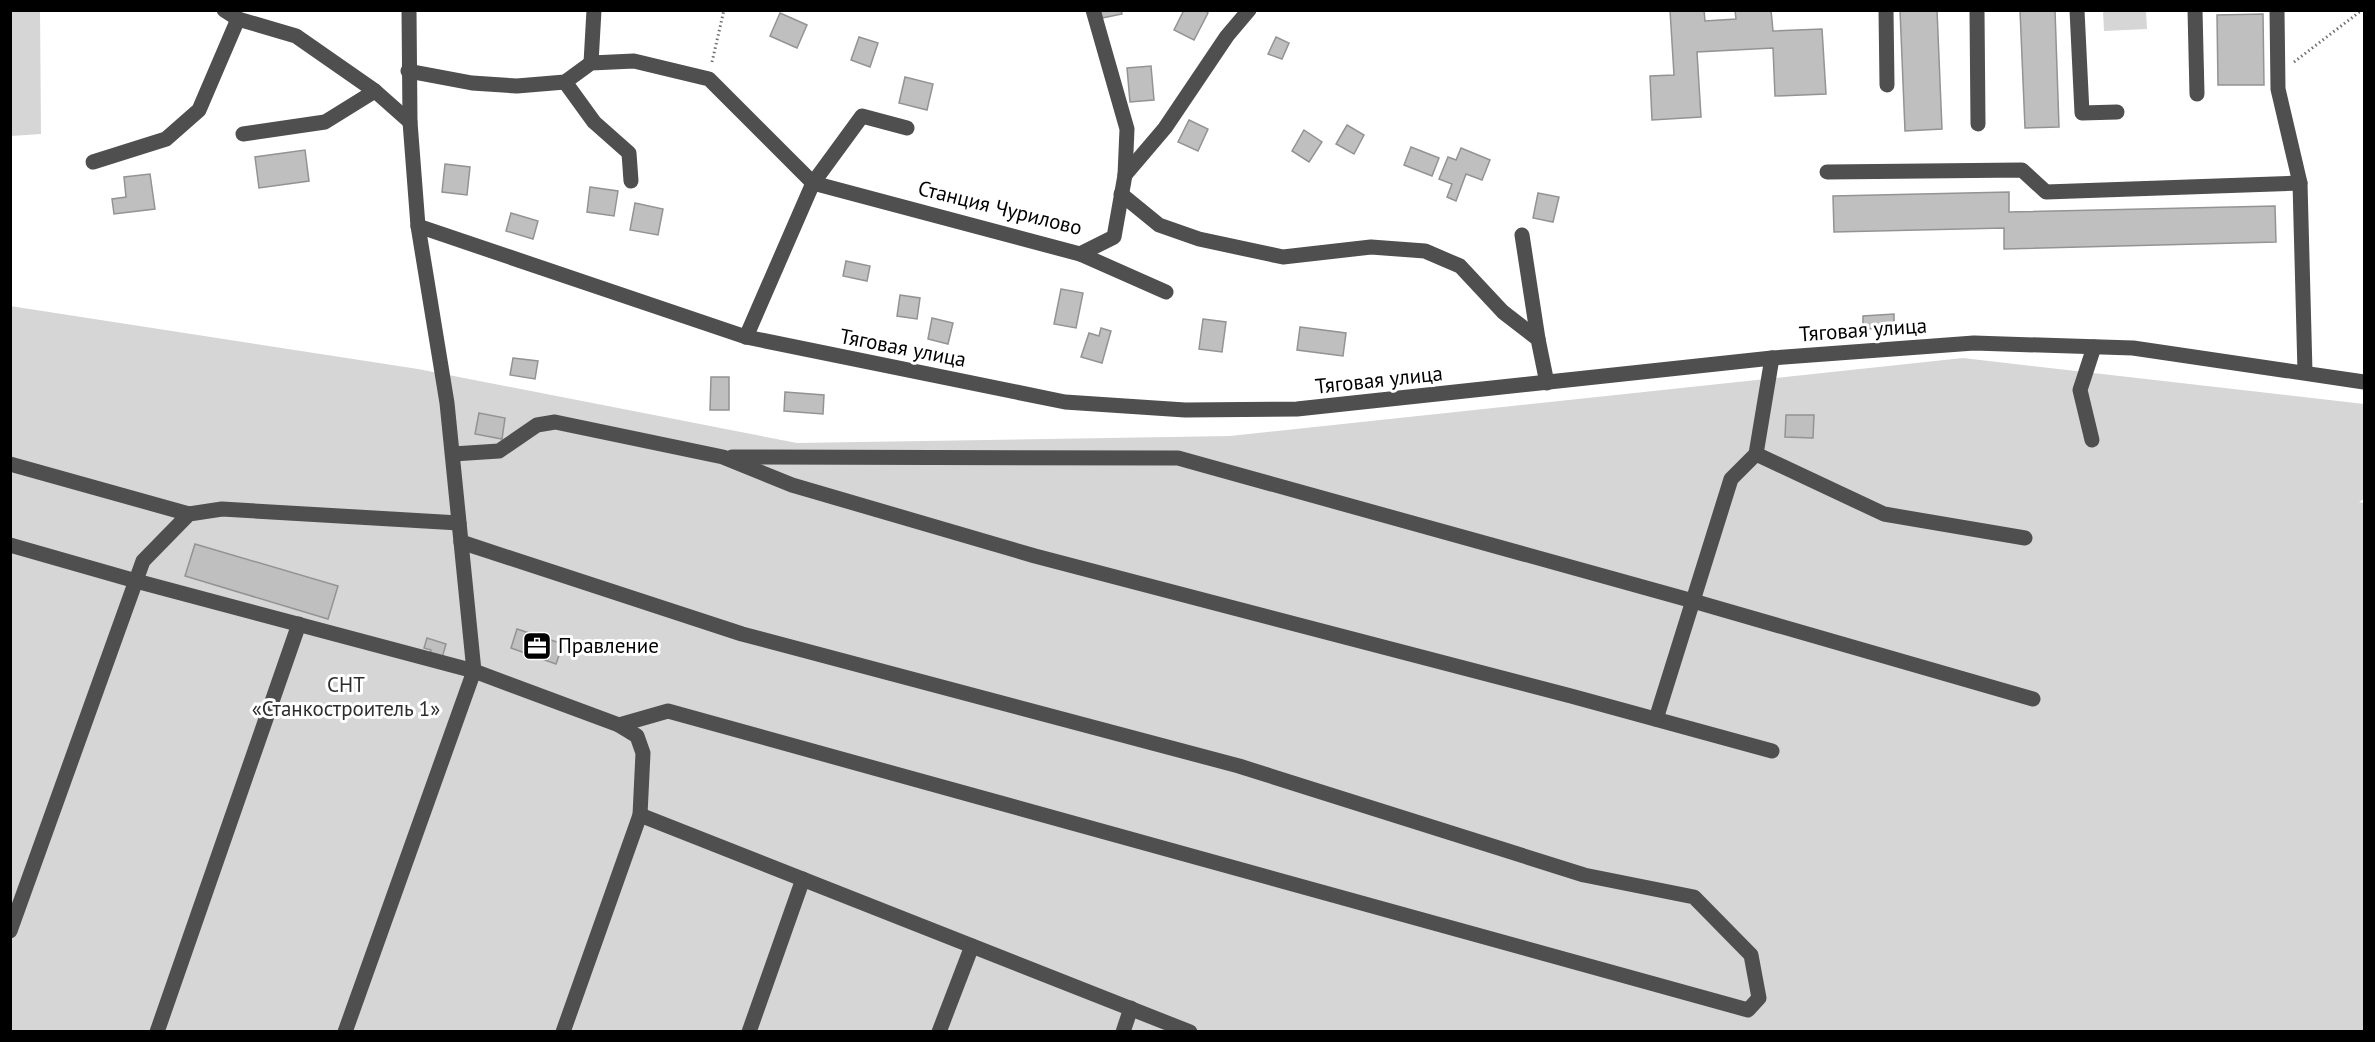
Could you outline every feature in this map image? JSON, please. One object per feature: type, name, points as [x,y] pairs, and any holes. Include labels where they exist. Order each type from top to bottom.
[{"type":"street","points":[[224,10],[238,19],[296,36],[375,91],[410,122]]},
{"type":"street","points":[[345,1032],[474,671],[447,403],[418,226],[410,122],[409,10]]},
{"type":"street","points":[[591,63],[594,10]]},
{"type":"street","name":"Станция Чурилово","points":[[813,183],[1080,254],[1114,237],[1125,175],[1127,129],[1093,10]]},
{"type":"street","name":"Станция Чурилово","points":[[1125,175],[1165,128],[1227,36],[1250,10]]},
{"type":"street","points":[[1886,10],[1887,85]]},
{"type":"street","points":[[1977,10],[1978,124]]},
{"type":"street","points":[[2077,10],[2082,113],[2117,112]]},
{"type":"street","points":[[2195,10],[2197,94]]},
{"type":"street","points":[[2277,10],[2278,89],[2300,183],[2305,372]]},
{"type":"street","points":[[93,162],[166,139],[199,110],[238,19]]},
{"type":"street","points":[[408,71],[472,83],[506,85],[566,82],[591,63],[634,61],[709,78],[813,183]]},
{"type":"street","points":[[566,82],[594,122],[629,153],[631,181]]},
{"type":"street","points":[[243,134],[325,122],[375,91]]},
{"type":"street","points":[[746,337],[813,183],[862,116],[907,128]]},
{"type":"street","points":[[1827,172],[2022,170],[2046,192],[2300,183]]},
{"type":"street","points":[[1121,194],[1158,225],[1199,239],[1283,257],[1371,247],[1425,251],[1461,266],[1503,312],[1538,339]]},
{"type":"street","name":"Тяговая улица","points":[[418,226],[746,337],[1065,402],[1185,410],[1297,409],[1772,358],[1974,343],[2133,348],[2364,382]]},
{"type":"street","points":[[1522,235],[1547,383]]},
{"type":"street","points":[[1080,254],[1166,292]]},
{"type":"street","points":[[2092,440],[2080,390],[2094,347]]},
{"type":"street","points":[[1656,720],[1731,479],[1756,454],[1772,358]]},
{"type":"street","points":[[453,454],[499,451],[537,425],[555,422],[723,457],[792,485],[1035,556],[1772,752]]},
{"type":"street","points":[[1756,454],[1884,514],[2025,538]]},
{"type":"street","points":[[723,457],[1178,458],[1693,601],[2034,699]]},
{"type":"street","points":[[10,464],[189,514],[222,509],[459,523]]},
{"type":"street","points":[[10,931],[143,561],[189,514]]},
{"type":"street","points":[[461,542],[742,634],[1239,766],[1584,875],[1694,897],[1751,955],[1759,998],[1748,1010],[668,711],[619,725]]},
{"type":"street","points":[[10,545],[474,671],[619,725],[637,736],[643,753],[640,815],[563,1032]]},
{"type":"street","points":[[157,1032],[299,624]]},
{"type":"street","points":[[640,815],[1190,1032]]},
{"type":"street","points":[[749,1032],[803,879]]},
{"type":"street","points":[[939,1032],[972,946]]},
{"type":"street","points":[[1123,1032],[1131,1008]]},
{"type":"path","points":[[709,78],[724,10]]},
{"type":"path","points":[[2279,74],[2362,10]]},
{"type":"green space","points":[[11,10],[40,11],[41,134],[11,136]]},
{"type":"green space","points":[[2103,11],[2146,11],[2147,29],[2104,31]]},
{"type":"green space","name":"СНТ «Станкостроитель 1»","points":[[10,306],[418,369],[797,443],[1230,436],[1963,358],[2364,404],[2364,499],[2359,502],[2364,503],[2364,1031],[11,1031]]},
{"type":"building","points":[[1101,10],[1121,10],[1122,14],[1102,18]]},
{"type":"building","points":[[1184,10],[1204,10],[1208,13],[1194,40],[1174,30]]},
{"type":"building","points":[[1670,10],[1704,10],[1705,21],[1736,19],[1735,10],[1771,10],[1773,31],[1822,29],[1826,94],[1775,96],[1773,48],[1697,52],[1701,117],[1652,120],[1650,76],[1674,75]]},
{"type":"building","points":[[1900,10],[1937,10],[1942,129],[1905,131]]},
{"type":"building","points":[[2020,10],[2055,10],[2059,127],[2025,128]]},
{"type":"building","points":[[780,13],[807,25],[797,48],[770,36]]},
{"type":"building","points":[[2263,14],[2264,85],[2218,85],[2217,15]]},
{"type":"building","points":[[859,37],[878,43],[870,67],[851,60]]},
{"type":"building","points":[[1276,37],[1289,43],[1282,59],[1268,54]]},
{"type":"building","points":[[1151,66],[1154,100],[1130,102],[1127,68]]},
{"type":"building","points":[[905,77],[933,84],[927,110],[899,103]]},
{"type":"building","points":[[1189,120],[1208,129],[1198,151],[1178,142]]},
{"type":"building","points":[[1347,125],[1364,135],[1354,154],[1336,144]]},
{"type":"building","points":[[1304,130],[1322,142],[1309,162],[1292,151]]},
{"type":"building","points":[[1411,147],[1439,158],[1432,176],[1404,165]]},
{"type":"building","points":[[1461,148],[1490,160],[1482,180],[1466,174],[1456,201],[1447,197],[1452,184],[1439,179],[1448,157],[1456,160]]},
{"type":"building","points":[[305,150],[309,181],[259,188],[255,157]]},
{"type":"building","points":[[445,164],[470,167],[467,195],[442,192]]},
{"type":"building","points":[[150,174],[155,209],[114,214],[112,199],[126,197],[124,177]]},
{"type":"building","points":[[590,187],[618,191],[614,216],[587,212]]},
{"type":"building","points":[[2009,192],[2009,212],[2275,206],[2276,242],[2004,249],[2004,228],[1834,232],[1833,196]]},
{"type":"building","points":[[1538,193],[1559,197],[1553,222],[1533,218]]},
{"type":"building","points":[[635,203],[663,209],[658,235],[630,230]]},
{"type":"building","points":[[511,213],[538,221],[533,239],[506,231]]},
{"type":"building","points":[[846,261],[870,266],[867,281],[843,276]]},
{"type":"building","points":[[1061,289],[1083,293],[1076,328],[1054,324]]},
{"type":"building","points":[[900,295],[920,298],[917,319],[897,316]]},
{"type":"building","points":[[1894,314],[1894,328],[1863,329],[1863,316]]},
{"type":"building","points":[[932,318],[953,323],[948,344],[928,339]]},
{"type":"building","points":[[1203,319],[1226,322],[1222,352],[1199,349]]},
{"type":"building","points":[[1300,327],[1346,333],[1343,356],[1297,350]]},
{"type":"building","points":[[1101,328],[1111,331],[1102,363],[1081,357],[1089,333],[1099,336]]},
{"type":"building","points":[[513,358],[538,361],[535,379],[510,375]]},
{"type":"building","points":[[711,377],[729,377],[729,410],[710,410]]},
{"type":"building","points":[[785,392],[824,395],[823,414],[784,411]]},
{"type":"building","points":[[479,413],[505,418],[502,439],[475,434]]},
{"type":"building","points":[[1786,415],[1814,415],[1813,438],[1785,437]]},
{"type":"building","points":[[195,544],[338,586],[328,619],[185,576]]},
{"type":"building","name":"Правление","points":[[517,629],[563,644],[556,664],[511,648]]},
{"type":"building","points":[[427,638],[446,644],[442,658],[430,655],[431,650],[424,648]]},
{"type":"place","name":"Правление","points":[[537,646]]}]
